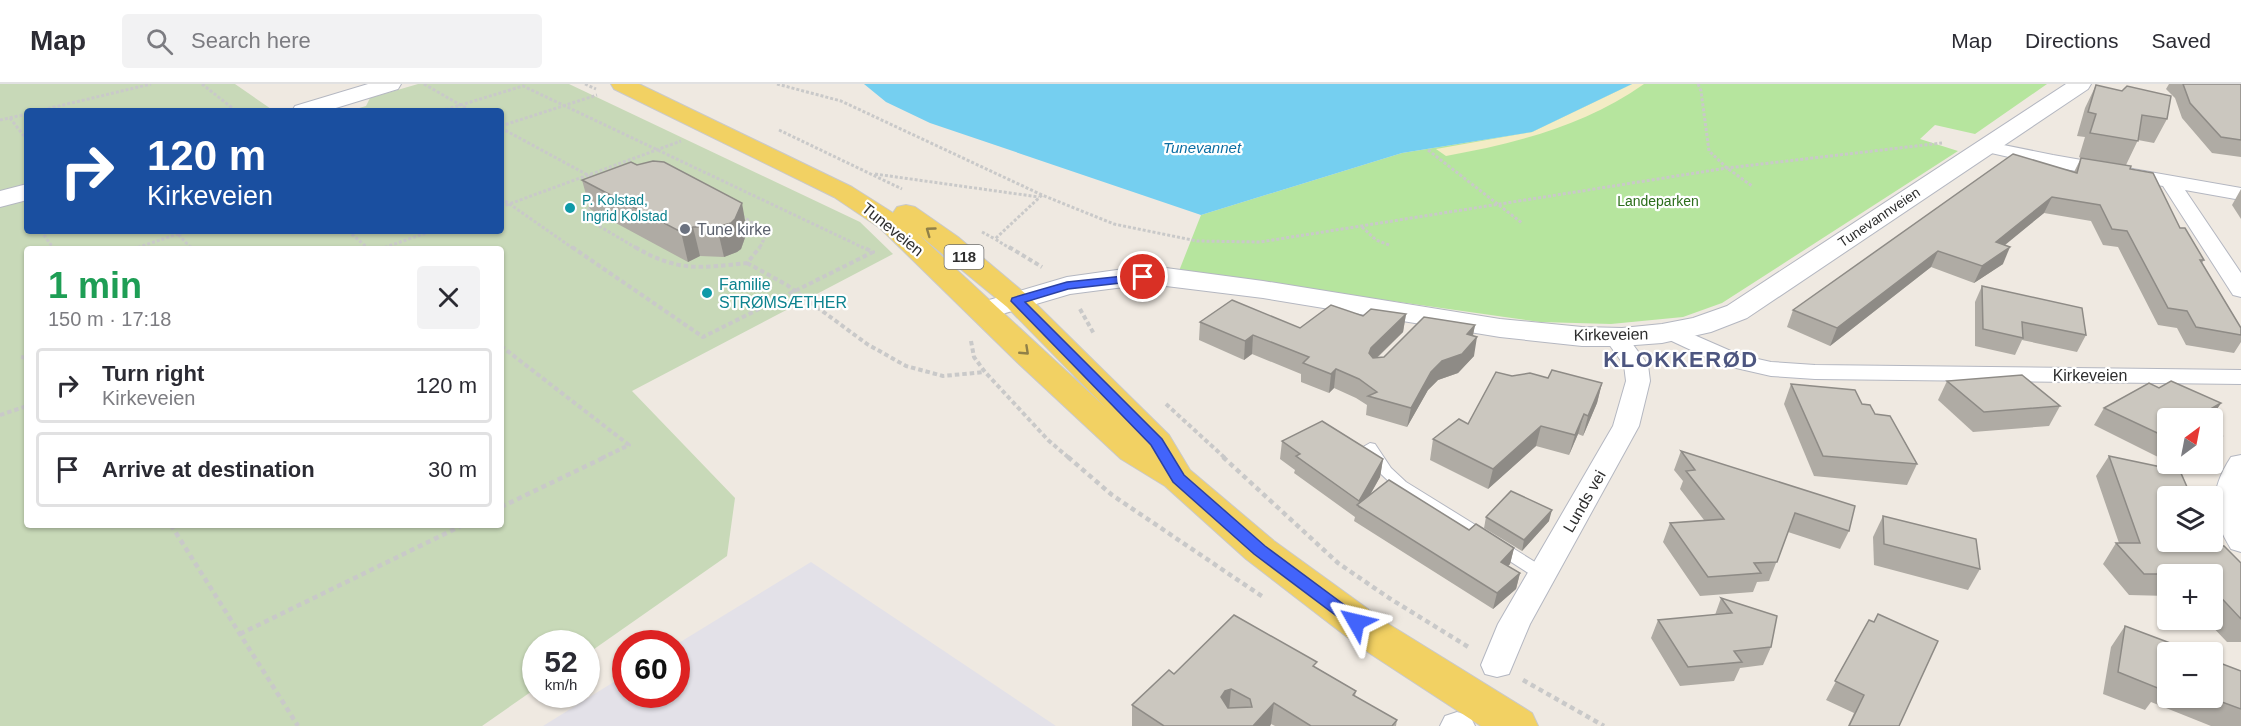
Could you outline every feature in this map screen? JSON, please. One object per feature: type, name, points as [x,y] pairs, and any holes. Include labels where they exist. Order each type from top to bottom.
[{"type":"main road","name":"Tuneveien","points":[[658,84],[730,123],[878,196],[948,243],[1017,301],[1063,345],[1157,442],[1178,478]]},
{"type":"main road","name":"Tuneveien","points":[[613,88],[835,188],[868,206],[912,243],[976,322],[1133,451],[1178,478],[1260,550],[1375,636],[1516,726]]},
{"type":"street","name":"Tunevannveien","points":[[1670,332],[1702,326],[1737,312],[2080,84]]},
{"type":"street","points":[[312,108],[385,85]]},
{"type":"street","points":[[1984,146],[2053,161],[2241,194]]},
{"type":"street","points":[[2169,181],[2241,290]]},
{"type":"street","points":[[0,200],[24,193]]},
{"type":"street","name":"Kirkeveien","points":[[976,322],[1017,301],[1067,286],[1124,278],[1166,277],[1421,321],[1562,335],[1615,336],[1670,332],[1732,360],[1771,369],[1815,372],[2241,377]]},
{"type":"street","name":"Lunds vei","points":[[1497,665],[1514,624],[1626,426],[1638,381],[1636,365],[1615,336]]},
{"type":"street","points":[[2241,464],[2227,497],[2226,511],[2232,528],[2241,542]]},
{"type":"lane","points":[[1370,447],[1386,471],[1401,485],[1542,574]]},
{"type":"path","points":[[51,108],[151,84]]},
{"type":"path","points":[[202,84],[232,108]]},
{"type":"path","points":[[424,84],[466,108]]},
{"type":"path","points":[[777,84],[841,101],[1041,196],[1114,224],[1197,241],[1260,242],[1727,168],[1924,144],[1984,146]]},
{"type":"path","points":[[1698,84],[1701,91],[1709,151],[1727,168],[1752,186]]},
{"type":"path","points":[[450,108],[523,86],[873,252],[703,337],[504,200]]},
{"type":"path","points":[[504,126],[613,88]]},
{"type":"path","points":[[0,120],[24,115]]},
{"type":"path","points":[[10,118],[24,136]]},
{"type":"path","points":[[504,129],[599,181]]},
{"type":"path","points":[[504,206],[687,138]]},
{"type":"path","points":[[1428,150],[1522,223]]},
{"type":"path","points":[[871,173],[1041,196]]},
{"type":"path","points":[[1041,196],[995,239],[1055,275],[1067,286],[1096,337]]},
{"type":"path","points":[[598,201],[587,210],[594,223],[659,261],[700,268],[747,263],[797,291],[875,349],[916,369],[942,376],[985,372]]},
{"type":"path","points":[[739,214],[759,227],[765,237],[758,251],[747,263]]},
{"type":"path","points":[[1361,227],[1376,240],[1389,245]]},
{"type":"path","points":[[42,234],[52,246]]},
{"type":"path","points":[[140,246],[173,234]]},
{"type":"path","points":[[177,234],[189,246]]},
{"type":"path","points":[[352,234],[366,246]]},
{"type":"path","points":[[388,246],[423,234]]},
{"type":"path","points":[[976,322],[974,357],[1048,440],[1112,495],[1268,600]]},
{"type":"path","points":[[504,348],[629,444],[504,506]]},
{"type":"path","points":[[1160,399],[1338,563],[1389,598],[1497,665],[1604,726]]},
{"type":"path","points":[[0,415],[24,407]]},
{"type":"path","points":[[173,528],[298,726]]},
{"type":"path","points":[[240,634],[457,528]]},
{"type":"shaded area","points":[[811,562],[1056,726],[543,726],[572,708],[600,708],[600,691],[612,683],[612,708],[690,708],[690,636]]},
{"type":"green space","points":[[0,84],[235,84],[270,108],[24,108],[24,234],[504,234],[504,108],[359,108],[366,106],[370,98],[418,84],[569,84],[860,222],[893,254],[632,391],[735,498],[727,556],[621,630],[612,630],[612,636],[600,645],[600,630],[522,630],[522,698],[482,726],[0,726]]},
{"type":"green space","name":"Landeparken","points":[[1632,84],[2047,84],[1975,134],[1935,125],[1920,139],[1958,151],[1722,303],[1683,317],[1611,324],[1540,322],[1179,271],[1201,215],[1402,153],[1532,132]]},
{"type":"sand","points":[[1632,84],[1644,84],[1598,111],[1549,131],[1524,139],[1446,156],[1436,149],[1532,132]]},
{"type":"water","name":"Tunevannet","points":[[864,84],[1632,84],[1532,132],[1402,153],[1201,215],[930,123],[886,102]]},
{"type":"building","points":[[2183,84],[2241,84],[2241,140],[2221,137],[2190,103]]},
{"type":"building","points":[[2096,85],[2122,91],[2127,86],[2171,96],[2167,119],[2142,115],[2138,141],[2090,133],[2096,114],[2088,112]]},
{"type":"building","points":[[2013,154],[2077,173],[2081,158],[2131,166],[2130,169],[2153,173],[2180,228],[2185,228],[2204,260],[2200,260],[2241,328],[2241,335],[2196,327],[2187,311],[2168,308],[2127,231],[2112,229],[2100,205],[2052,197],[1996,242],[2010,247],[1982,266],[1938,251],[1837,328],[1793,310]]},
{"type":"building","points":[[653,161],[664,162],[742,203],[735,219],[731,223],[717,227],[693,227],[681,232],[582,180],[631,162],[637,165]]},
{"type":"building","points":[[1982,286],[2082,308],[2086,335],[2022,322],[2023,338],[1983,329]]},
{"type":"building","points":[[1232,300],[1300,328],[1331,305],[1363,316],[1371,309],[1406,314],[1371,348],[1369,353],[1373,358],[1384,357],[1424,317],[1475,325],[1467,334],[1477,337],[1462,354],[1442,361],[1431,372],[1411,408],[1368,396],[1377,392],[1359,379],[1336,369],[1331,374],[1303,363],[1309,357],[1253,335],[1245,341],[1200,322]]},
{"type":"building","points":[[1552,370],[1602,383],[1588,416],[1584,414],[1575,435],[1541,426],[1493,469],[1433,439],[1459,419],[1468,424],[1496,372],[1512,376],[1530,373],[1548,378]]},
{"type":"building","points":[[2022,375],[2060,406],[1984,412],[1947,381]]},
{"type":"building","points":[[2171,381],[2221,403],[2212,408],[2157,408],[2157,433],[2104,408],[2149,383],[2159,388]]},
{"type":"building","points":[[1791,384],[1855,390],[1862,404],[1870,405],[1875,414],[1890,416],[1917,464],[1823,456]]},
{"type":"building","points":[[1322,421],[1383,459],[1359,501],[1296,456],[1300,454],[1282,441]]},
{"type":"building","points":[[1681,451],[1855,506],[1849,531],[1795,513],[1777,562],[1754,563],[1761,573],[1708,577],[1670,523],[1724,519],[1686,471],[1695,470]]},
{"type":"building","points":[[2109,456],[2157,466],[2157,474],[2181,474],[2187,486],[2157,486],[2157,552],[2223,552],[2224,546],[2241,563],[2241,619],[2223,600],[2223,564],[2157,564],[2157,574],[2144,574],[2116,543],[2140,543]]},
{"type":"building","points":[[1389,480],[1469,530],[1476,524],[1514,548],[1501,562],[1520,573],[1497,593],[1357,505]]},
{"type":"building","points":[[1511,491],[1552,510],[1524,540],[1486,517]]},
{"type":"building","points":[[1883,516],[1976,539],[1980,569],[1884,544]]},
{"type":"building","points":[[1721,598],[1777,616],[1771,647],[1734,651],[1742,662],[1688,667],[1658,620],[1732,613]]},
{"type":"building","points":[[1878,614],[1938,641],[1899,726],[1849,726],[1864,695],[1835,681],[1869,620],[1874,622]]},
{"type":"building","points":[[1234,615],[1317,662],[1313,666],[1356,691],[1353,695],[1397,720],[1392,726],[1311,726],[1274,703],[1253,726],[1164,726],[1132,705],[1169,670],[1174,674]],"holes":[[[1231,689],[1250,699],[1252,707],[1228,708],[1221,697],[1225,691]]]},
{"type":"building","points":[[2125,626],[2167,642],[2157,642],[2157,688],[2118,672]]},
{"type":"building","points":[[2223,664],[2241,671],[2241,709],[2223,702]]},
{"type":"place","name":"P. Kolstad, Ingrid Kolstad","points":[[570,208]]},
{"type":"place","name":"Tune kirke","points":[[685,229]]},
{"type":"place","name":"Familie STRØMSÆTHER","points":[[707,293]]},
{"type":"district","name":"KLOKKERØD","points":[[1681,359]]},
{"type":"route","points":[[1143,277],[1067,286],[1017,301],[1157,442],[1178,478],[1260,550],[1356,622]]}]
